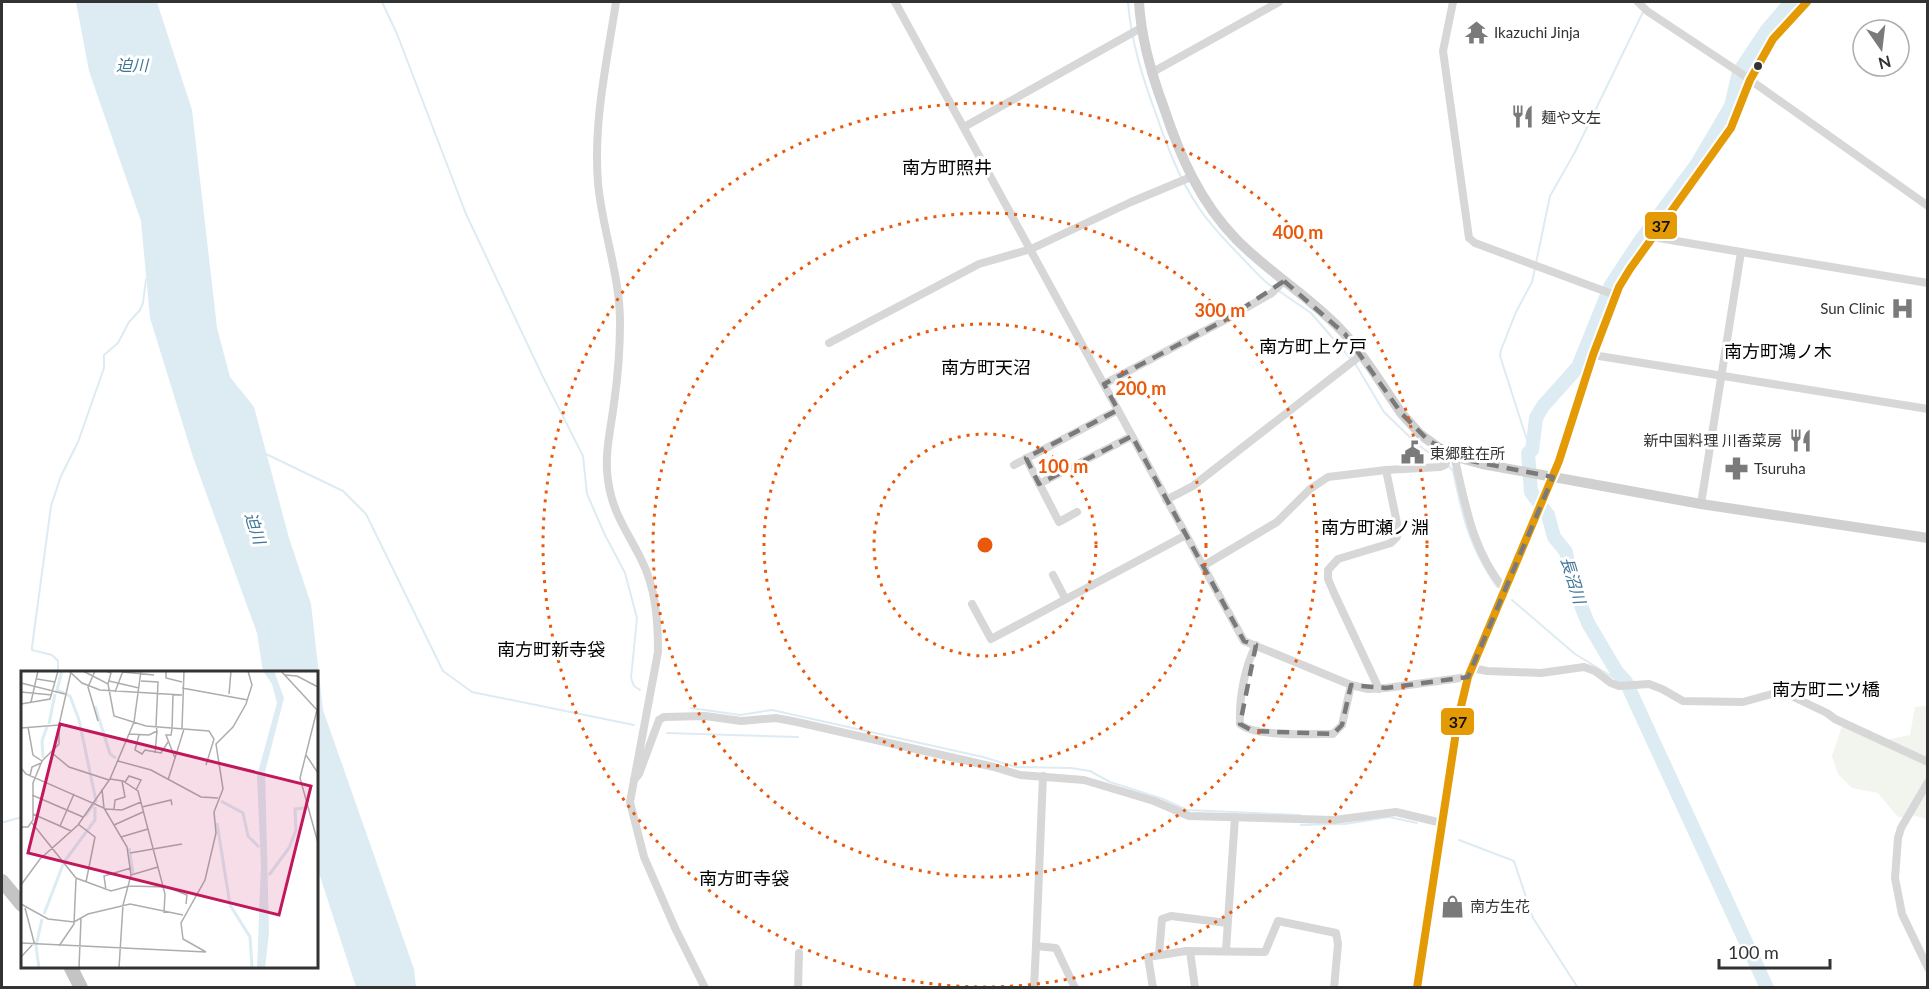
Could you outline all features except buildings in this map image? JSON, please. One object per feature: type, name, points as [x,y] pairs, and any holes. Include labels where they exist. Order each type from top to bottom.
[{"type":"highway","points":[[2,881],[21,904]]},
{"type":"highway","points":[[71,968],[81,987]]},
{"type":"main road","points":[[1139,2],[1135,31],[1178,147],[1186,180],[1279,286],[1328,317],[1345,334],[1355,359],[1412,426],[1449,459],[1701,504],[1928,538]]},
{"type":"main road","points":[[1417,987],[1458,719],[1470,673],[1553,477],[1611,293],[1731,128],[1750,80],[1773,39],[1807,2]]},
{"type":"street","points":[[616,2],[599,118],[598,151],[602,215],[618,289],[620,318],[618,374],[606,453],[607,479],[615,511],[648,574],[657,611],[658,631],[658,652],[630,802],[644,857],[675,928],[705,987]]},
{"type":"street","points":[[895,2],[1244,641],[1351,685],[1368,689],[1487,671],[1541,673],[1584,667],[1595,671],[1611,683],[1628,687],[1649,684],[1683,701],[1743,702],[1779,692],[1785,693],[1928,762]]},
{"type":"street","points":[[1151,73],[1279,2]]},
{"type":"street","points":[[1453,2],[1443,51],[1469,238],[1475,243],[1611,293]]},
{"type":"street","points":[[1643,6],[1928,206]]},
{"type":"street","points":[[964,127],[1135,31]]},
{"type":"street","points":[[829,344],[979,264],[1031,249],[1073,227],[1186,180]]},
{"type":"street","points":[[1653,237],[1928,283]]},
{"type":"street","points":[[1701,504],[1741,252]]},
{"type":"street","points":[[1104,384],[1225,320],[1279,286]]},
{"type":"street","points":[[1593,355],[1847,394],[1928,409]]},
{"type":"street","points":[[1166,500],[1193,486],[1355,359]]},
{"type":"street","points":[[1014,465],[1118,410]]},
{"type":"street","points":[[1039,484],[1132,436]]},
{"type":"street","points":[[1026,458],[1059,522],[1077,512]]},
{"type":"street","points":[[1203,566],[1277,522],[1311,489],[1328,477],[1386,470],[1427,469],[1449,459],[1473,535],[1484,560],[1505,590]]},
{"type":"street","points":[[1380,689],[1327,575],[1330,566],[1338,560],[1390,543],[1397,537],[1398,528],[1386,470]]},
{"type":"street","points":[[972,604],[991,639],[1186,535]]},
{"type":"street","points":[[1053,575],[1065,598]]},
{"type":"street","points":[[1256,645],[1250,656],[1240,713],[1240,724],[1244,729],[1262,732],[1333,734],[1342,725],[1351,685]]},
{"type":"street","points":[[633,782],[639,774],[659,720],[668,715],[705,716],[741,721],[776,718],[940,754],[1014,774],[1092,782],[1154,801],[1189,816],[1334,820],[1396,812],[1442,826]]},
{"type":"street","points":[[1034,987],[1044,776]]},
{"type":"street","points":[[1928,782],[1901,828],[1895,878],[1902,914],[1928,968]]},
{"type":"street","points":[[1226,950],[1235,817]]},
{"type":"street","points":[[1159,954],[1162,919],[1171,916],[1227,923]]},
{"type":"street","points":[[1153,987],[1148,957],[1190,951],[1265,952],[1278,921],[1336,933],[1338,944],[1334,987]]},
{"type":"street","points":[[1036,946],[1056,948],[1076,987]]},
{"type":"street","points":[[1190,951],[1195,987]]},
{"type":"street","points":[[798,987],[800,953]]},
{"type":"highlighted area","points":[[1284,281],[1345,334],[1402,414],[1429,441],[1471,461],[1553,477],[1468,677],[1386,688],[1351,685],[1342,725],[1333,734],[1253,731],[1240,724],[1256,645],[1244,641],[1132,436],[1039,484],[1026,458],[1118,410],[1104,384],[1225,320]]},
{"type":"shaded area","points":[[1925,706],[1927,708],[1927,819],[1915,816],[1898,817],[1878,793],[1852,788],[1838,774],[1832,756],[1842,726],[1876,742],[1910,735],[1915,707]]},
{"type":"water","name":"迫川","points":[[76,2],[157,2],[192,110],[217,328],[230,377],[254,407],[289,538],[311,604],[323,710],[414,969],[416,987],[356,987],[318,870],[318,671],[263,671],[257,633],[193,457],[150,318],[141,221],[89,71]]},
{"type":"waterway","points":[[382,2],[397,34],[466,214],[583,456],[587,494],[625,573],[637,618],[631,678],[634,686],[640,690]]},
{"type":"waterway","points":[[1128,2],[1142,74],[1180,175],[1210,223],[1274,288]]},
{"type":"waterway","name":"長沼川","points":[[1767,988],[1626,682],[1617,672],[1588,623],[1572,583],[1566,552],[1554,537],[1548,515],[1531,492],[1528,453],[1532,450],[1536,418],[1543,406],[1578,367],[1611,285],[1697,164],[1731,106],[1739,72],[1767,30],[1791,2]]},
{"type":"waterway","points":[[1528,453],[1528,443],[1500,356],[1501,350],[1516,312],[1532,282],[1550,196],[1575,152],[1643,12]]},
{"type":"waterway","points":[[58,671],[58,661],[52,655],[32,650],[51,506],[61,476],[78,442],[104,368],[104,355],[118,343],[129,322],[140,310],[146,279]]},
{"type":"waterway","points":[[1279,291],[1311,313],[1356,365],[1384,412],[1418,445],[1443,462]]},
{"type":"waterway","points":[[266,454],[343,491],[366,514],[443,671],[472,692],[634,725]]},
{"type":"waterway","points":[[1448,465],[1453,471],[1473,545],[1497,587]]},
{"type":"waterway","points":[[1512,600],[1575,654],[1625,682]]},
{"type":"waterway","points":[[691,708],[740,715],[772,710],[983,757],[1016,767],[1071,768],[1090,771],[1110,782],[1163,799],[1187,810],[1300,815]]},
{"type":"waterway","points":[[667,733],[798,737]]},
{"type":"waterway","points":[[4,822],[21,817]]},
{"type":"waterway","points":[[1301,825],[1345,824],[1389,817],[1417,823]]},
{"type":"waterway","points":[[1459,840],[1514,861],[1533,918],[1578,988]]},
{"type":"transit line","name":"37","points":[[1417,988],[1458,719],[1468,677],[1559,461],[1593,355],[1619,287],[1731,128],[1750,80],[1773,39],[1807,2]]},
{"type":"place","name":"Ikazuchi Jinja","points":[[1476,32]]},
{"type":"place","name":"麺や文左","points":[[1523,117]]},
{"type":"place","name":"Sun Clinic","points":[[1903,308]]},
{"type":"place","name":"新中国料理 川香菜房","points":[[1800,440]]},
{"type":"place","name":"東郷駐在所","points":[[1412,453]]},
{"type":"place","name":"Tsuruha","points":[[1736,468]]},
{"type":"place","name":"南方生花","points":[[1452,906]]},
{"type":"district","name":"南方町照井","points":[[947,167]]},
{"type":"district","name":"南方町上ケ戸","points":[[1313,346]]},
{"type":"district","name":"南方町鴻ノ木","points":[[1778,351]]},
{"type":"district","name":"南方町天沼","points":[[986,367]]},
{"type":"district","name":"南方町瀬ノ淵","points":[[1375,527]]},
{"type":"district","name":"南方町新寺袋","points":[[551,649]]},
{"type":"district","name":"南方町二ツ橋","points":[[1826,689]]},
{"type":"district","name":"南方町寺袋","points":[[744,878]]}]
